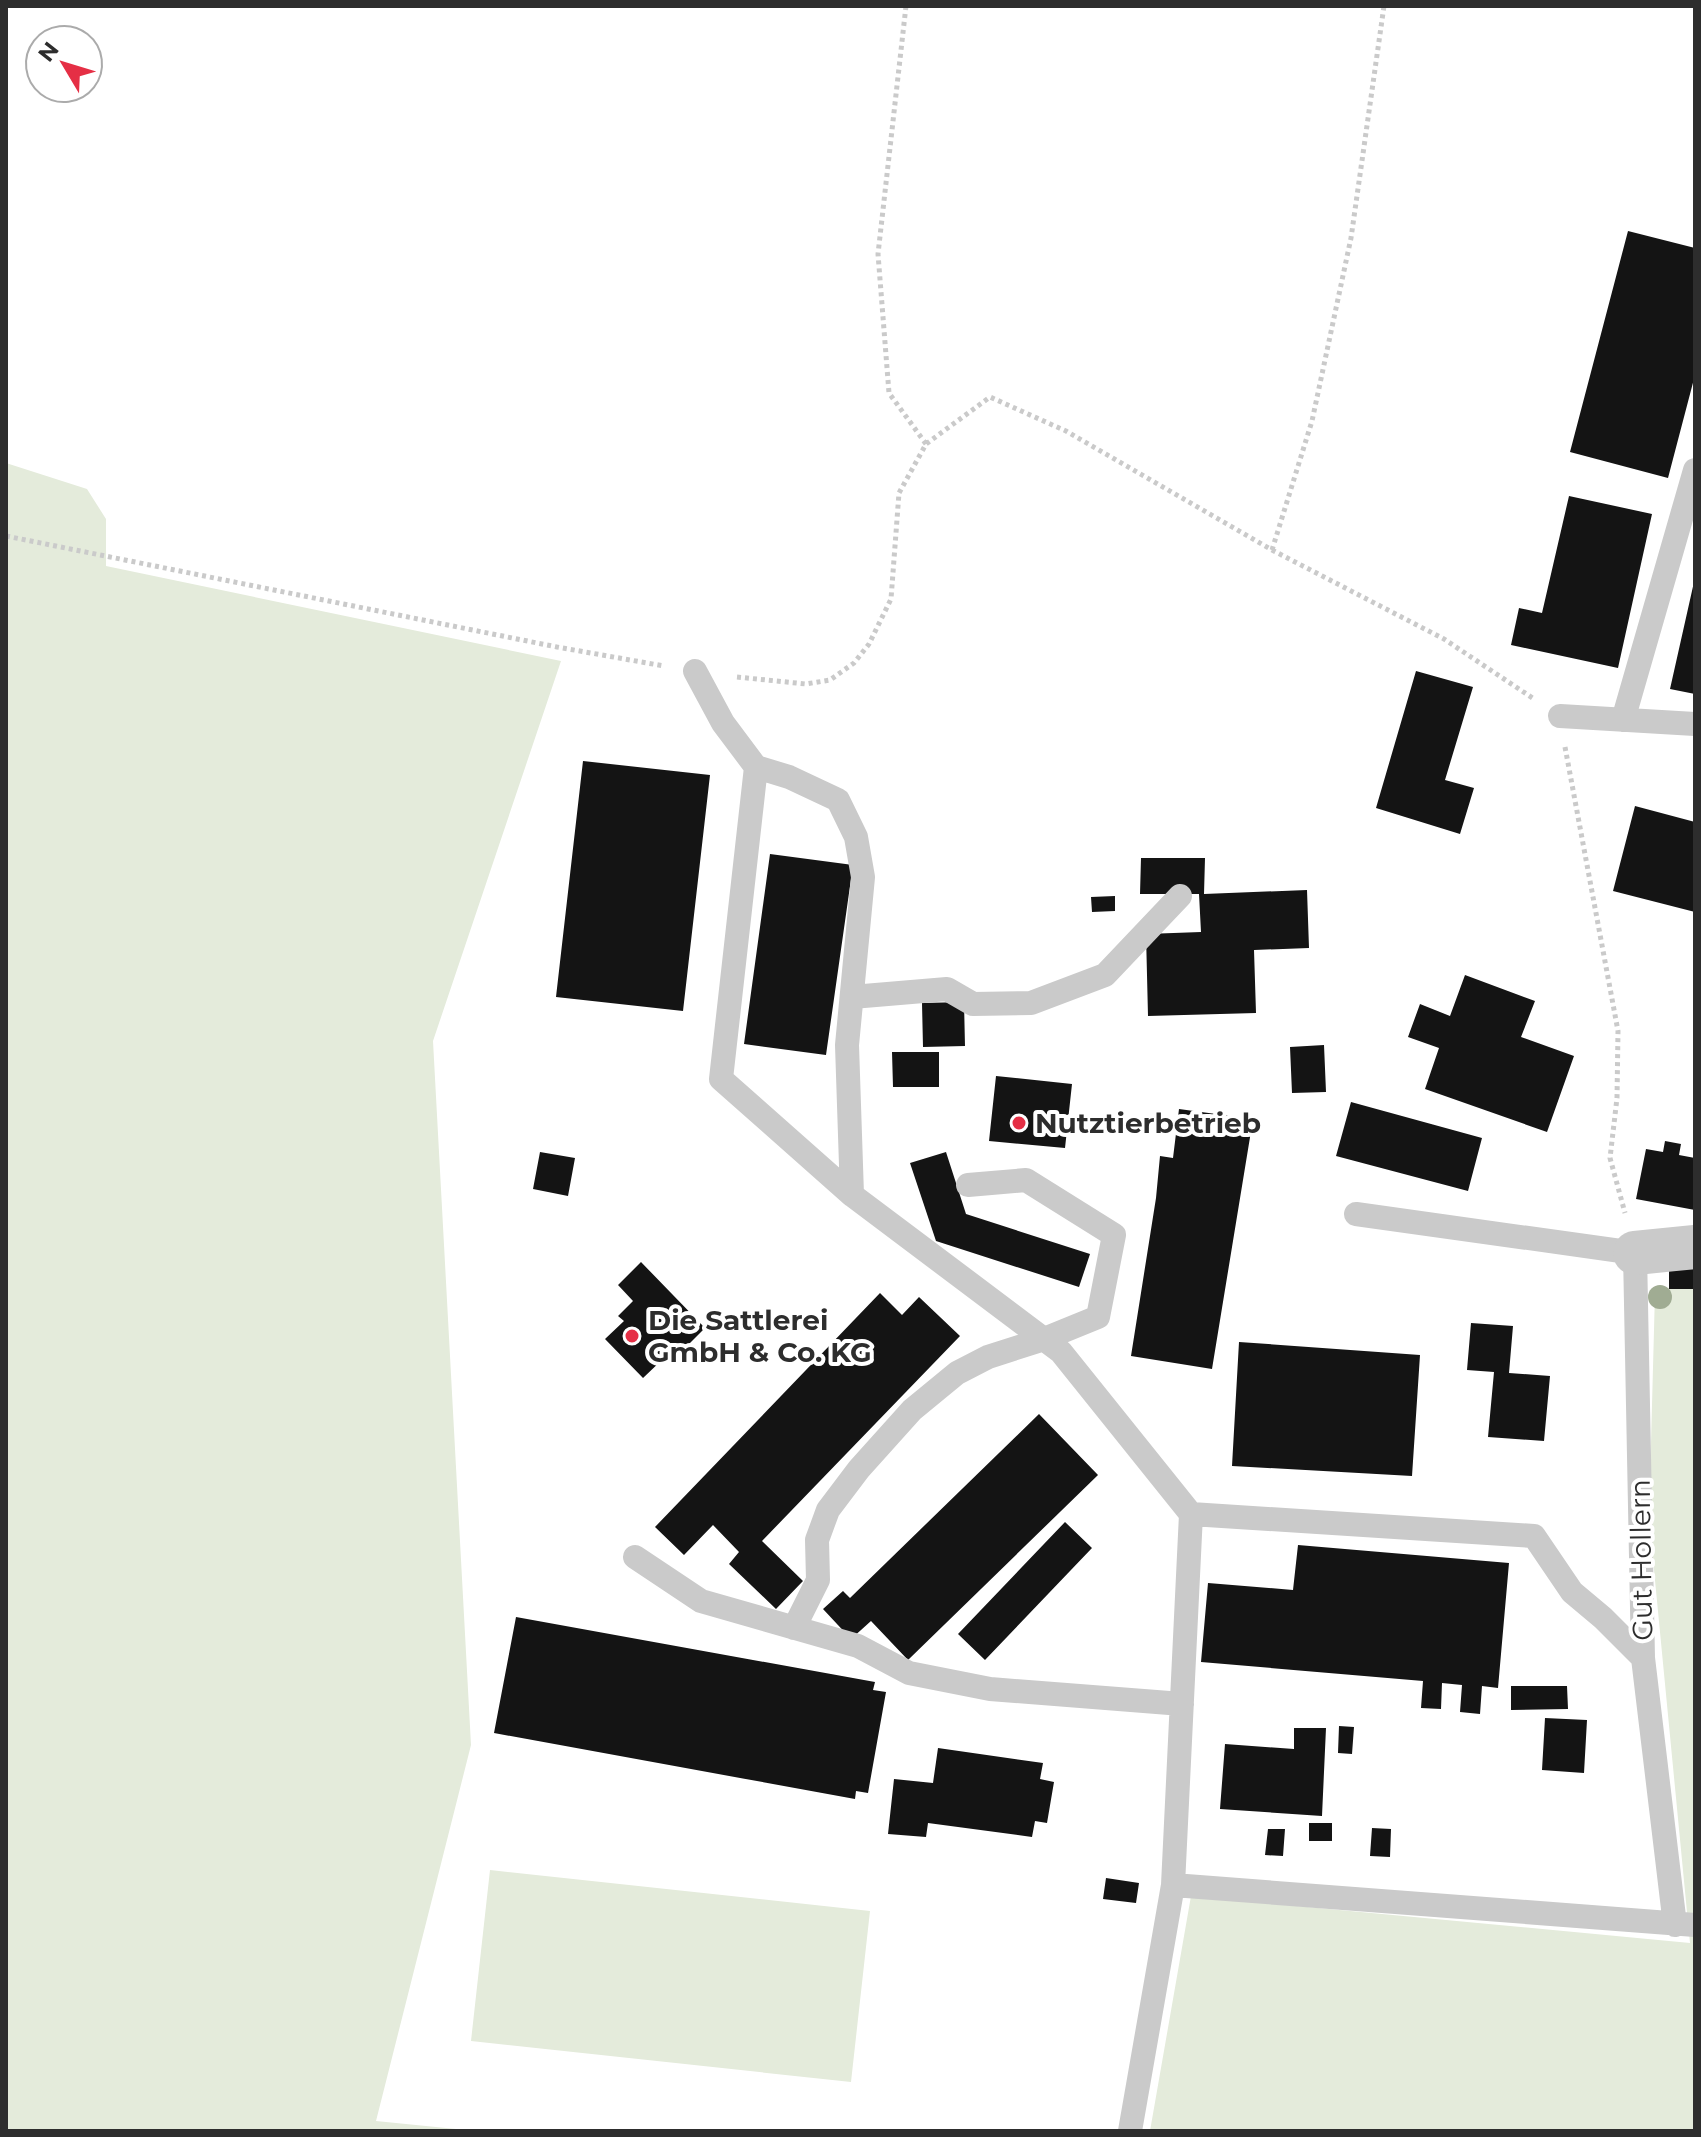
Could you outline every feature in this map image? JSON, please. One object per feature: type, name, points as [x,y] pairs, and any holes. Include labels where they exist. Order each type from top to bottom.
[{"type":"street","points":[[1635,1253],[1695,1247]]},
{"type":"lane","points":[[1623,720],[1695,470]]},
{"type":"lane","points":[[695,671],[723,723],[756,767],[789,777],[838,800],[856,837],[863,877],[847,1045],[852,1195]]},
{"type":"lane","points":[[1560,716],[1695,724]]},
{"type":"lane","points":[[756,767],[721,1079],[852,1195],[1061,1352],[1191,1514],[1173,1885],[1130,2131]]},
{"type":"lane","points":[[852,997],[947,989],[973,1004],[1031,1003],[1105,975],[1180,896]]},
{"type":"lane","points":[[794,1628],[818,1580],[817,1540],[828,1510],[859,1469],[912,1410],[957,1373],[988,1357],[1098,1317],[1114,1235],[1026,1180],[968,1185]]},
{"type":"lane","points":[[1356,1214],[1635,1253]]},
{"type":"lane","name":"Gut Hollern","points":[[1635,1253],[1643,1658],[1685,1925]]},
{"type":"lane","points":[[1191,1514],[1534,1536],[1572,1592],[1643,1658]]},
{"type":"lane","points":[[635,1557],[701,1601],[858,1646],[909,1673],[990,1689],[1182,1704]]},
{"type":"lane","points":[[1173,1885],[1685,1925]]},
{"type":"path","points":[[906,6],[878,254],[889,393],[926,444]]},
{"type":"path","points":[[1272,550],[1312,421],[1351,238],[1384,6]]},
{"type":"path","points":[[6,536],[557,647],[695,671],[806,684],[830,680],[854,663],[869,644],[891,599],[899,493],[926,444],[990,397],[1066,431],[1272,550],[1444,639],[1560,716],[1618,1031],[1617,1098],[1610,1158],[1635,1253]]},
{"type":"green space","points":[[6,463],[87,489],[106,519],[106,566],[561,661],[433,1041],[471,1745],[376,2121],[476,2131],[6,2131]]},
{"type":"green space","points":[[1695,1281],[1695,2131],[1150,2131],[1191,1896],[1690,1943],[1649,1518],[1655,1292]]},
{"type":"green space","points":[[490,1870],[870,1911],[851,2082],[471,2041]]},
{"type":"building","points":[[1628,231],[1695,248],[1695,375],[1668,478],[1570,452]]},
{"type":"building","points":[[1569,496],[1652,514],[1618,668],[1511,645],[1519,608],[1542,613]]},
{"type":"building","points":[[1695,583],[1695,694],[1670,689]]},
{"type":"building","points":[[1416,671],[1473,687],[1445,780],[1474,788],[1460,834],[1376,808]]},
{"type":"building","points":[[583,761],[710,775],[683,1011],[556,997]]},
{"type":"building","points":[[1635,806],[1695,822],[1695,912],[1613,891]]},
{"type":"building","points":[[770,854],[853,865],[826,1055],[744,1044]]},
{"type":"building","points":[[1141,858],[1205,858],[1204,894],[1307,890],[1309,948],[1254,950],[1256,1013],[1148,1016],[1146,934],[1201,932],[1199,894],[1140,894]]},
{"type":"building","points":[[1115,896],[1115,911],[1092,912],[1091,897]]},
{"type":"building","points":[[1465,975],[1535,1001],[1521,1037],[1574,1056],[1547,1132],[1425,1089],[1439,1048],[1408,1037],[1420,1004],[1450,1016]]},
{"type":"building","points":[[964,1002],[965,1046],[923,1047],[922,1003]]},
{"type":"building","points":[[1324,1045],[1326,1092],[1292,1093],[1290,1047]]},
{"type":"building","points":[[892,1052],[939,1052],[939,1087],[893,1087]]},
{"type":"building","points":[[996,1076],[1072,1084],[1065,1148],[989,1141]]},
{"type":"building","points":[[1351,1102],[1482,1138],[1468,1191],[1336,1156]]},
{"type":"building","points":[[1179,1109],[1253,1119],[1212,1369],[1131,1356],[1160,1156],[1173,1158]]},
{"type":"building","points":[[1665,1141],[1681,1144],[1679,1155],[1695,1158],[1695,1210],[1636,1199],[1646,1149],[1663,1152]]},
{"type":"building","points":[[540,1152],[575,1158],[568,1196],[533,1189]]},
{"type":"building","points":[[946,1152],[966,1214],[1090,1254],[1079,1287],[936,1241],[910,1163]]},
{"type":"building","points":[[1669,1258],[1695,1258],[1695,1289],[1669,1289]]},
{"type":"building","points":[[641,1262],[705,1328],[670,1363],[664,1358],[643,1378],[605,1339],[624,1321],[618,1316],[633,1301],[618,1285]]},
{"type":"building","points":[[880,1293],[902,1315],[919,1297],[960,1336],[762,1541],[803,1581],[776,1609],[729,1564],[739,1552],[713,1525],[684,1555],[655,1527]]},
{"type":"building","points":[[1471,1323],[1513,1326],[1509,1373],[1550,1376],[1544,1441],[1488,1437],[1494,1372],[1467,1370]]},
{"type":"building","points":[[1239,1342],[1420,1355],[1412,1476],[1232,1466]]},
{"type":"building","points":[[1039,1414],[1098,1475],[908,1660],[871,1621],[851,1639],[823,1609],[843,1591],[850,1598]]},
{"type":"building","points":[[1065,1522],[1092,1548],[985,1660],[958,1634]]},
{"type":"building","points":[[1298,1545],[1509,1563],[1498,1688],[1482,1686],[1480,1714],[1460,1712],[1462,1685],[1442,1683],[1441,1709],[1421,1708],[1423,1681],[1201,1662],[1208,1583],[1293,1590]]},
{"type":"building","points":[[516,1617],[875,1682],[873,1690],[886,1692],[868,1793],[856,1791],[855,1799],[494,1733]]},
{"type":"building","points":[[1511,1686],[1567,1686],[1568,1709],[1511,1710]]},
{"type":"building","points":[[1545,1718],[1587,1720],[1584,1773],[1542,1770]]},
{"type":"building","points":[[1339,1726],[1354,1727],[1352,1754],[1338,1753]]},
{"type":"building","points":[[1294,1728],[1326,1728],[1322,1816],[1220,1809],[1225,1744],[1294,1749]]},
{"type":"building","points":[[938,1748],[1043,1763],[1040,1779],[1054,1782],[1047,1823],[1035,1821],[1032,1837],[928,1823],[926,1837],[888,1834],[894,1779],[933,1783]]},
{"type":"building","points":[[1309,1823],[1332,1823],[1332,1841],[1309,1841]]},
{"type":"building","points":[[1372,1828],[1391,1829],[1390,1857],[1370,1856]]},
{"type":"building","points":[[1268,1829],[1285,1829],[1283,1856],[1265,1855]]},
{"type":"building","points":[[1106,1878],[1139,1883],[1136,1903],[1103,1899]]},
{"type":"place","name":"Nutztierbetrieb","points":[[1019,1123]]},
{"type":"place","name":"Die Sattlerei GmbH & Co. KG","points":[[632,1336]]}]
